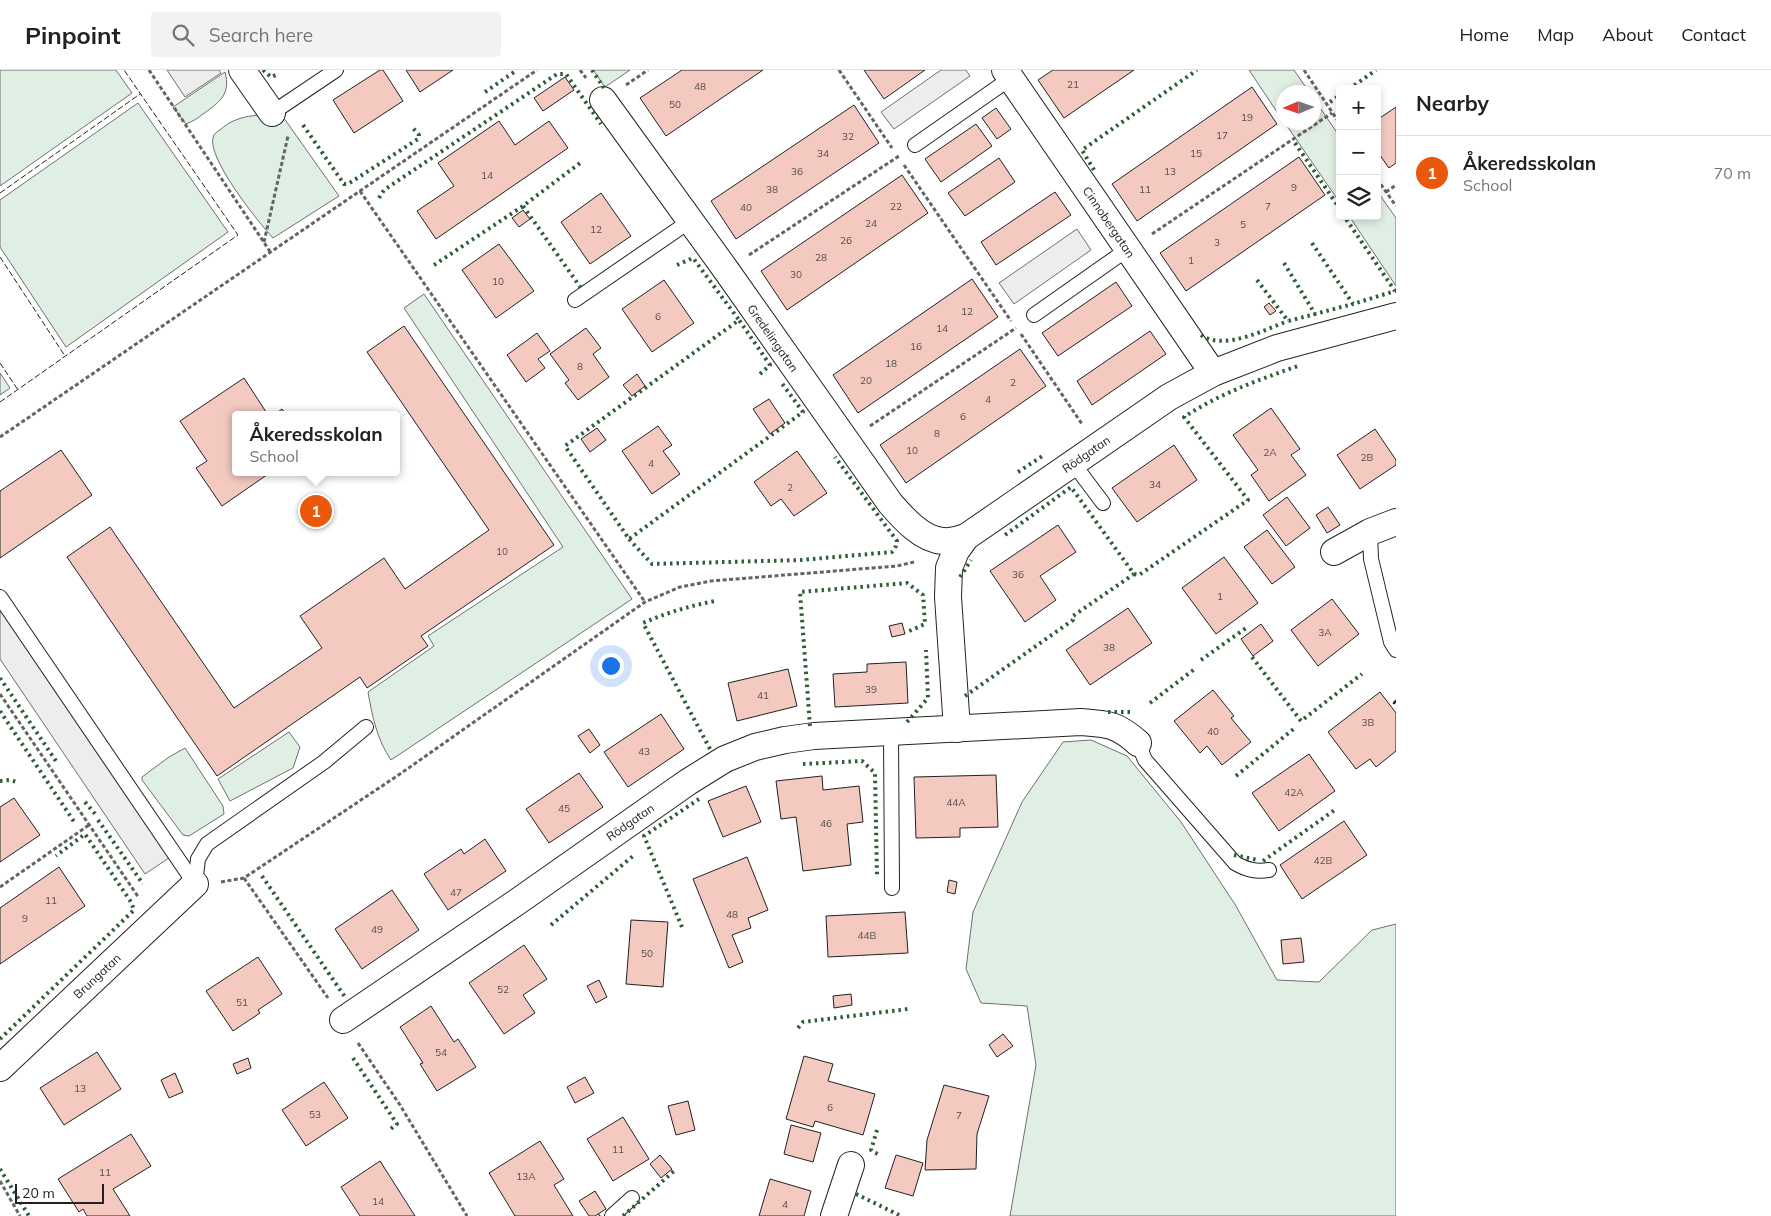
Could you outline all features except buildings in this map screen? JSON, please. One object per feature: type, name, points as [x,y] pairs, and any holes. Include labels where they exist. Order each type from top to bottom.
[{"type":"street","points":[[242,70],[281,107]]},
{"type":"street","name":"Cinnobergatan","points":[[1008,74],[1213,373]]},
{"type":"street","name":"Gredelingatan","points":[[602,100],[726,270],[846,442],[904,520],[919,532],[941,542],[966,537]]},
{"type":"street","name":"Rödgatan","points":[[957,729],[948,597],[949,568],[956,551],[966,537],[1169,397],[1213,373],[1277,348],[1396,316]]},
{"type":"street","points":[[1334,552],[1370,532],[1396,522]]},
{"type":"street","name":"Rödgatan","points":[[343,1020],[518,902],[688,782],[725,759],[755,747],[814,736],[1089,723],[1107,724],[1123,730],[1138,742]]},
{"type":"street","name":"Brungatan","points":[[0,1068],[195,884]]},
{"type":"street","points":[[834,1216],[850,1165]]},
{"type":"lane","points":[[281,107],[336,70]]},
{"type":"lane","points":[[915,145],[1008,74]]},
{"type":"lane","points":[[575,300],[690,221]]},
{"type":"lane","points":[[1034,315],[1128,249]]},
{"type":"lane","points":[[1073,463],[1104,504]]},
{"type":"lane","points":[[1370,532],[1371,559],[1391,642],[1396,650]]},
{"type":"lane","points":[[0,597],[195,884]]},
{"type":"lane","points":[[195,884],[198,858],[207,844],[324,762],[366,727]]},
{"type":"lane","points":[[891,733],[892,888]]},
{"type":"lane","points":[[1138,742],[1144,760],[1234,863],[1247,870],[1260,872],[1269,870]]},
{"type":"lane","points":[[612,1216],[632,1198]]},
{"type":"path","points":[[149,70],[271,253]]},
{"type":"path","points":[[0,437],[537,70]]},
{"type":"path","points":[[839,70],[1097,446]]},
{"type":"path","points":[[1304,70],[1336,118]]},
{"type":"path","points":[[264,243],[292,120],[281,107]]},
{"type":"path","points":[[1128,249],[1332,113]]},
{"type":"path","points":[[726,270],[915,145]]},
{"type":"path","points":[[1381,185],[1396,206]]},
{"type":"path","points":[[1386,192],[1396,185]]},
{"type":"path","points":[[360,191],[645,602]]},
{"type":"path","points":[[846,442],[1034,315]]},
{"type":"path","points":[[195,884],[244,878],[400,774],[645,602],[680,587],[711,581],[897,566],[917,562]]},
{"type":"path","points":[[0,694],[156,922]]},
{"type":"path","points":[[0,887],[89,825]]},
{"type":"path","points":[[0,1181],[20,1216]]},
{"type":"green space","points":[[0,70],[116,70],[132,93],[0,186]]},
{"type":"green space","points":[[593,70],[630,70],[605,87]]},
{"type":"green space","points":[[1249,70],[1294,70],[1304,85],[1276,85],[1276,110]]},
{"type":"green space","points":[[225,72],[226,86],[223,97],[209,110],[186,124],[173,107]]},
{"type":"green space","points":[[138,103],[228,232],[66,347],[0,247],[0,200]]},
{"type":"green space","points":[[1321,109],[1336,131],[1336,197],[1290,130],[1321,130]]},
{"type":"green space","points":[[281,114],[339,196],[273,238],[234,188],[224,172],[213,144],[214,135],[234,121],[249,116]]},
{"type":"green space","points":[[1381,197],[1396,218],[1396,286],[1352,220],[1381,220]]},
{"type":"green space","points":[[424,294],[632,599],[391,760],[379,736],[368,692],[434,646],[428,636],[563,547],[404,308]]},
{"type":"green space","points":[[0,373],[10,388],[0,395]]},
{"type":"green space","points":[[289,732],[300,747],[293,768],[230,801],[218,779]]},
{"type":"green space","points":[[1091,740],[1127,756],[1181,822],[1236,906],[1277,980],[1319,982],[1372,930],[1396,924],[1396,1216],[1010,1216],[1036,1065],[1027,1006],[981,1003],[966,969],[973,912],[1022,802],[1063,742]]},
{"type":"green space","points":[[185,748],[223,806],[224,814],[189,836],[183,835],[142,780],[142,777]]},
{"type":"shaded area","points":[[167,70],[219,70],[221,73],[185,97]]},
{"type":"shaded area","points":[[941,70],[966,70],[970,76],[894,129],[881,112]]},
{"type":"shaded area","points":[[1077,229],[1091,250],[1014,304],[999,283]]},
{"type":"shaded area","points":[[0,608],[169,858],[145,874],[0,659]]},
{"type":"hedge","points":[[263,70],[271,77],[278,74]]},
{"type":"hedge","points":[[485,92],[517,70]]},
{"type":"hedge","points":[[592,70],[604,88]]},
{"type":"hedge","points":[[1094,170],[1082,150],[1197,70]]},
{"type":"hedge","points":[[1355,85],[1376,70]]},
{"type":"hedge","points":[[379,198],[384,190],[557,74],[566,74],[601,124]]},
{"type":"hedge","points":[[1330,102],[1336,98]]},
{"type":"hedge","points":[[303,125],[344,184],[348,184],[418,139],[419,135],[413,128]]},
{"type":"hedge","points":[[1295,143],[1336,203]]},
{"type":"hedge","points":[[434,265],[523,206],[580,163]]},
{"type":"hedge","points":[[523,206],[581,288]]},
{"type":"hedge","points":[[1312,243],[1353,304],[1395,291],[1347,220]]},
{"type":"hedge","points":[[677,265],[693,258],[739,320]]},
{"type":"hedge","points":[[1284,263],[1315,314],[1353,304]]},
{"type":"hedge","points":[[1257,280],[1288,321],[1315,314]]},
{"type":"hedge","points":[[760,374],[770,365],[739,320],[565,446],[629,539],[803,412],[781,382]]},
{"type":"hedge","points":[[1201,335],[1221,341],[1232,340],[1256,334],[1288,321]]},
{"type":"hedge","points":[[1134,574],[1139,575],[1248,500],[1184,417],[1225,394],[1298,366]]},
{"type":"hedge","points":[[1018,472],[1044,455]]},
{"type":"hedge","points":[[629,539],[652,564],[801,560],[892,552],[897,541],[835,457]]},
{"type":"hedge","points":[[965,696],[1073,620],[1073,616],[1134,574],[1071,487],[1005,535]]},
{"type":"hedge","points":[[960,577],[971,560]]},
{"type":"hedge","points":[[810,726],[800,592],[907,583],[923,595],[925,624],[907,632]]},
{"type":"hedge","points":[[710,749],[643,623],[678,610],[715,601]]},
{"type":"hedge","points":[[1201,660],[1246,628]]},
{"type":"hedge","points":[[907,722],[928,698],[926,650]]},
{"type":"hedge","points":[[1252,657],[1301,721],[1362,674]]},
{"type":"hedge","points":[[1150,703],[1196,668]]},
{"type":"hedge","points":[[0,678],[58,764]]},
{"type":"hedge","points":[[0,711],[75,823]]},
{"type":"hedge","points":[[1108,712],[1133,712]]},
{"type":"hedge","points":[[1236,776],[1296,727]]},
{"type":"hedge","points":[[803,764],[862,761],[875,773],[877,876]]},
{"type":"hedge","points":[[0,781],[10,780],[17,782]]},
{"type":"hedge","points":[[682,927],[644,836],[699,799]]},
{"type":"hedge","points":[[85,802],[96,815]]},
{"type":"hedge","points":[[1263,861],[1336,809]]},
{"type":"hedge","points":[[98,820],[143,884]]},
{"type":"hedge","points":[[0,1039],[134,910],[131,902],[85,834],[56,856]]},
{"type":"hedge","points":[[1234,855],[1258,860]]},
{"type":"hedge","points":[[551,925],[633,856]]},
{"type":"hedge","points":[[262,876],[345,997]]},
{"type":"hedge","points":[[798,1028],[803,1022],[908,1009]]},
{"type":"hedge","points":[[353,1058],[397,1124],[388,1131]]},
{"type":"hedge","points":[[877,1130],[871,1150],[881,1156]]},
{"type":"hedge","points":[[0,1169],[29,1216]]},
{"type":"hedge","points":[[623,1216],[674,1171]]},
{"type":"hedge","points":[[856,1194],[901,1216]]},
{"type":"fence","points":[[0,402],[238,235],[124,70]]},
{"type":"fence","points":[[0,193],[140,94]]},
{"type":"fence","points":[[0,257],[65,356]]},
{"type":"fence","points":[[0,363],[18,390]]},
{"type":"place","name":"Åkeredsskolan","points":[[316,511]]}]
